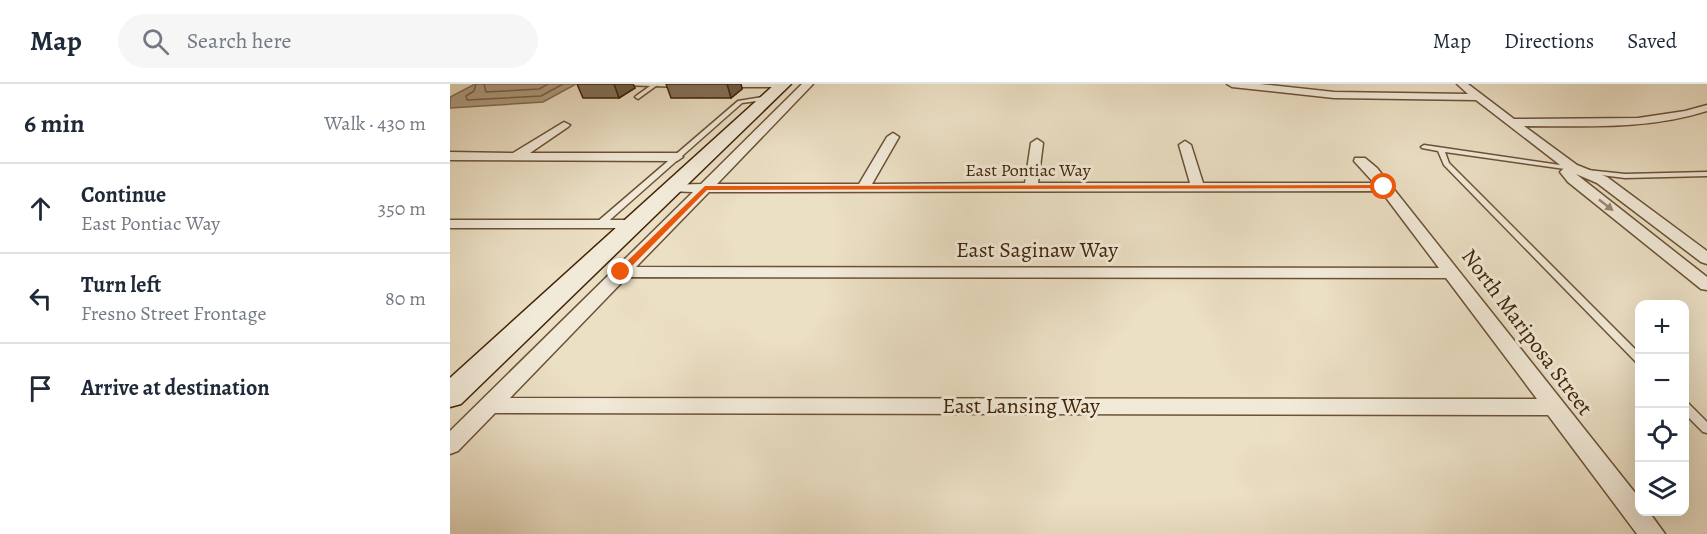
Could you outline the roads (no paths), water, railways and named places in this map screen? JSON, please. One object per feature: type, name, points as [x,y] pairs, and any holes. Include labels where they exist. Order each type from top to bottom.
[{"type":"main road","points":[[450,396],[779,89]]},
{"type":"street","points":[[450,446],[808,84]]},
{"type":"street","points":[[1232,84],[1305,88],[1367,96],[1478,97]]},
{"type":"street","points":[[1462,84],[1579,170],[1602,180],[1704,251]]},
{"type":"street","points":[[1513,122],[1645,119],[1707,108]]},
{"type":"street","points":[[516,156],[564,125]]},
{"type":"street","points":[[863,188],[893,137]]},
{"type":"street","points":[[1031,188],[1037,143]]},
{"type":"street","points":[[1185,146],[1198,188]]},
{"type":"street","points":[[450,156],[677,157]]},
{"type":"street","name":"North Mariposa Street","points":[[1360,161],[1384,187],[1453,273],[1552,407],[1652,534]]},
{"type":"street","points":[[1579,170],[1567,172],[1707,285]]},
{"type":"street","name":"East Pontiac Way","points":[[672,188],[1384,187]]},
{"type":"street","points":[[450,224],[633,224]]},
{"type":"street","points":[[1662,250],[1704,251]]},
{"type":"street","name":"East Saginaw Way","points":[[621,272],[1453,273]]},
{"type":"street","name":"East Lansing Way","points":[[489,405],[1552,407]]},
{"type":"lane","points":[[610,84],[679,84]]},
{"type":"lane","points":[[638,97],[656,84]]},
{"type":"lane","points":[[725,85],[779,89]]},
{"type":"lane","points":[[600,224],[740,102],[779,89]]},
{"type":"lane","points":[[1424,147],[1625,176],[1707,174]]},
{"type":"lane","points":[[1441,150],[1446,164],[1635,355]]},
{"type":"lane","points":[[1686,408],[1707,429]]},
{"type":"water","points":[[475,84],[576,84],[543,102],[450,108],[450,97]]}]
